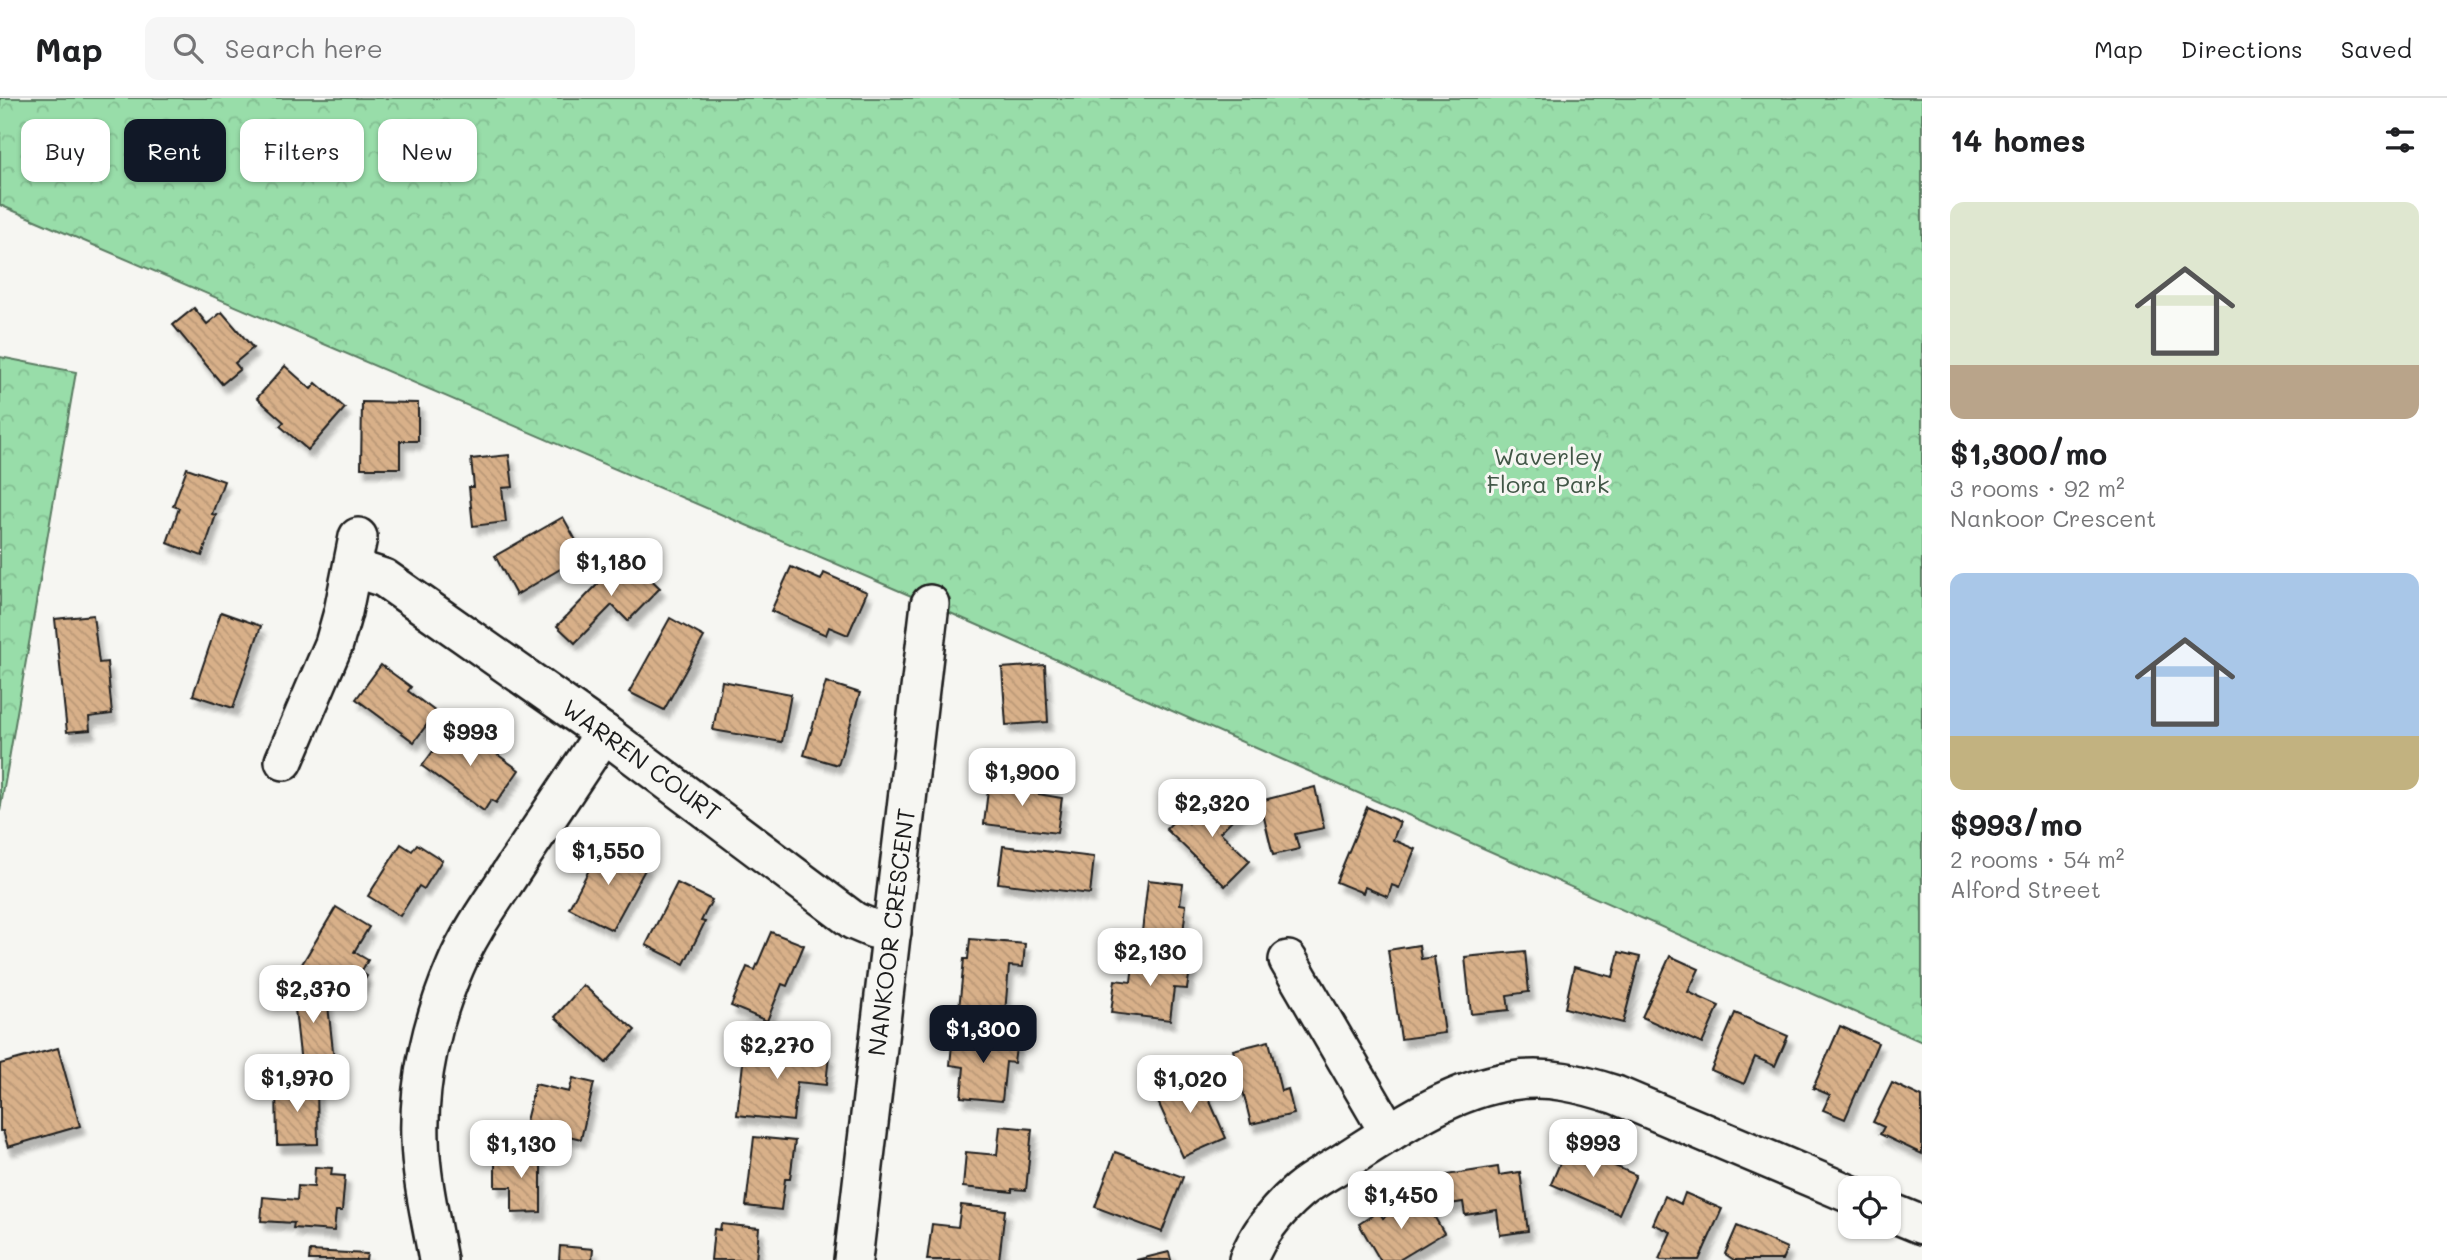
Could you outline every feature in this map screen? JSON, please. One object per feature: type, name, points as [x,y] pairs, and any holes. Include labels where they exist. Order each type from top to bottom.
[{"type":"street","name":"WARREN COURT","points":[[284,761],[334,644],[356,552],[384,578],[604,733],[854,920],[873,929],[892,932]]},
{"type":"street","name":"NANKOOR CRESCENT","points":[[853,1260],[930,604]]},
{"type":"street","points":[[438,1260],[423,1178],[420,1138],[421,1097],[428,1054],[440,1009],[455,966],[474,928],[604,733]]},
{"type":"street","points":[[1288,960],[1389,1133]]},
{"type":"street","points":[[1248,1260],[1265,1228],[1300,1190],[1389,1133],[1446,1101],[1480,1087],[1513,1080],[1547,1079],[1581,1083],[1616,1095],[1838,1190]]},
{"type":"street","points":[[1901,1216],[1922,1225]]},
{"type":"green space","name":"Waverley Flora Park","points":[[0,98],[1922,98],[1922,1042],[930,604],[0,205]]},
{"type":"green space","points":[[0,357],[76,372],[0,811]]},
{"type":"building","points":[[194,308],[207,324],[222,312],[253,348],[235,363],[240,369],[222,384],[173,325]]},
{"type":"building","points":[[285,366],[311,389],[316,383],[345,408],[308,450],[280,426],[284,422],[257,398]]},
{"type":"building","points":[[362,402],[418,403],[418,441],[400,441],[400,468],[361,468]]},
{"type":"building","points":[[509,455],[513,487],[502,488],[506,522],[473,526],[469,487],[474,487],[471,459]]},
{"type":"building","points":[[187,468],[224,481],[212,514],[216,515],[202,556],[167,543],[179,508],[173,506]]},
{"type":"building","points":[[563,517],[584,555],[516,595],[495,556]]},
{"type":"building","points":[[626,555],[660,588],[628,621],[612,605],[575,643],[557,626]]},
{"type":"building","points":[[791,567],[821,580],[824,573],[867,592],[848,635],[829,627],[826,635],[771,611]]},
{"type":"building","points":[[221,612],[261,626],[233,708],[193,695]]},
{"type":"building","points":[[93,615],[99,663],[107,662],[112,714],[89,717],[90,730],[67,732],[55,619]]},
{"type":"building","points":[[670,618],[704,637],[664,710],[629,692]]},
{"type":"building","points":[[381,665],[411,687],[408,691],[436,712],[414,742],[356,699]]},
{"type":"building","points":[[1045,665],[1048,722],[1006,725],[1002,668]]},
{"type":"building","points":[[722,681],[791,694],[782,742],[713,730]]},
{"type":"building","points":[[826,682],[860,693],[838,765],[804,755]]},
{"type":"building","points":[[454,723],[519,770],[496,803],[491,800],[484,811],[422,766]]},
{"type":"building","points":[[989,782],[1039,788],[1038,794],[1062,798],[1057,833],[984,824]]},
{"type":"building","points":[[1315,787],[1324,828],[1295,834],[1299,849],[1273,855],[1260,801]]},
{"type":"building","points":[[1220,791],[1241,811],[1220,832],[1250,861],[1225,886],[1166,829],[1181,814],[1189,823]]},
{"type":"building","points":[[1367,807],[1400,822],[1393,840],[1415,849],[1399,888],[1392,885],[1388,897],[1365,887],[1363,893],[1336,882]]},
{"type":"building","points":[[603,843],[647,866],[612,930],[569,908]]},
{"type":"building","points":[[401,844],[412,851],[417,844],[442,860],[424,889],[419,886],[400,916],[368,896]]},
{"type":"building","points":[[1003,846],[1094,857],[1090,894],[998,883]]},
{"type":"building","points":[[1148,880],[1183,884],[1180,904],[1186,905],[1182,944],[1141,940]]},
{"type":"building","points":[[677,883],[712,900],[701,921],[705,922],[684,964],[646,945]]},
{"type":"building","points":[[336,907],[369,927],[354,952],[368,960],[361,972],[367,976],[355,996],[302,964]]},
{"type":"building","points":[[771,932],[804,945],[787,986],[782,984],[767,1021],[731,1006],[747,967],[755,970]]},
{"type":"building","points":[[970,939],[1025,944],[1023,967],[1009,966],[1005,1013],[959,1009],[964,959],[968,959]]},
{"type":"building","points":[[1419,945],[1421,959],[1434,957],[1445,1033],[1401,1039],[1388,950]]},
{"type":"building","points":[[1525,951],[1529,992],[1507,995],[1509,1010],[1471,1014],[1465,957]]},
{"type":"building","points":[[1619,952],[1640,957],[1623,1023],[1565,1008],[1574,967],[1613,977]]},
{"type":"building","points":[[1134,956],[1191,963],[1187,989],[1174,988],[1170,1020],[1111,1013],[1115,980],[1131,982]]},
{"type":"building","points":[[1670,956],[1699,969],[1688,992],[1719,1006],[1702,1044],[1642,1017]]},
{"type":"building","points":[[583,985],[635,1030],[606,1063],[555,1017]]},
{"type":"building","points":[[326,987],[334,1060],[301,1064],[293,991]]},
{"type":"building","points":[[1735,1013],[1788,1036],[1775,1066],[1755,1057],[1744,1084],[1711,1070]]},
{"type":"building","points":[[1840,1026],[1878,1043],[1845,1119],[1823,1110],[1830,1095],[1813,1088]]},
{"type":"building","points":[[953,1034],[1017,1040],[1014,1063],[1006,1062],[1002,1101],[961,1097],[964,1067],[950,1065]]},
{"type":"building","points":[[1269,1041],[1281,1091],[1288,1089],[1294,1114],[1251,1124],[1233,1050]]},
{"type":"building","points":[[745,1046],[829,1055],[826,1085],[797,1082],[793,1121],[737,1115]]},
{"type":"building","points":[[58,1048],[80,1126],[8,1147],[3,1131],[0,1131],[0,1064]]},
{"type":"building","points":[[1198,1074],[1226,1138],[1183,1157],[1154,1093]]},
{"type":"building","points":[[573,1078],[594,1083],[581,1139],[525,1125],[535,1084],[569,1092]]},
{"type":"building","points":[[317,1083],[318,1144],[277,1145],[276,1084]]},
{"type":"building","points":[[1892,1083],[1922,1097],[1922,1154],[1880,1134],[1884,1127],[1873,1122]]},
{"type":"building","points":[[1000,1126],[1032,1129],[1026,1190],[1012,1189],[1012,1192],[963,1187],[966,1152],[997,1155]]},
{"type":"building","points":[[754,1137],[795,1141],[790,1179],[785,1179],[781,1210],[746,1206]]},
{"type":"building","points":[[1569,1142],[1591,1151],[1589,1155],[1636,1175],[1619,1214],[1551,1184]]},
{"type":"building","points":[[1115,1152],[1183,1177],[1162,1232],[1095,1207]]},
{"type":"building","points":[[495,1153],[541,1153],[541,1212],[512,1213],[512,1187],[495,1187]]},
{"type":"building","points":[[315,1167],[332,1168],[331,1175],[345,1176],[342,1211],[336,1211],[334,1231],[293,1228],[294,1223],[261,1221],[263,1197],[297,1200],[298,1186],[314,1187]]},
{"type":"building","points":[[1498,1167],[1499,1175],[1520,1172],[1528,1231],[1500,1235],[1497,1210],[1465,1215],[1463,1202],[1450,1204],[1446,1175]]},
{"type":"building","points":[[1685,1193],[1722,1209],[1699,1260],[1661,1260],[1659,1259],[1671,1232],[1653,1224],[1665,1196],[1681,1204]]},
{"type":"building","points":[[1424,1199],[1444,1233],[1399,1260],[1380,1260],[1359,1224],[1379,1211],[1383,1218],[1399,1207],[1402,1212]]},
{"type":"building","points":[[961,1205],[1005,1210],[999,1260],[927,1260],[932,1224],[958,1227]]},
{"type":"building","points":[[721,1224],[759,1228],[756,1260],[711,1260],[714,1229],[720,1230]]},
{"type":"building","points":[[1737,1226],[1787,1248],[1782,1260],[1734,1260],[1725,1254]]},
{"type":"building","points":[[560,1246],[593,1249],[592,1260],[559,1260]]},
{"type":"building","points":[[310,1251],[367,1254],[366,1260],[309,1260]]},
{"type":"building","points":[[1169,1252],[1171,1260],[1136,1260]]}]
